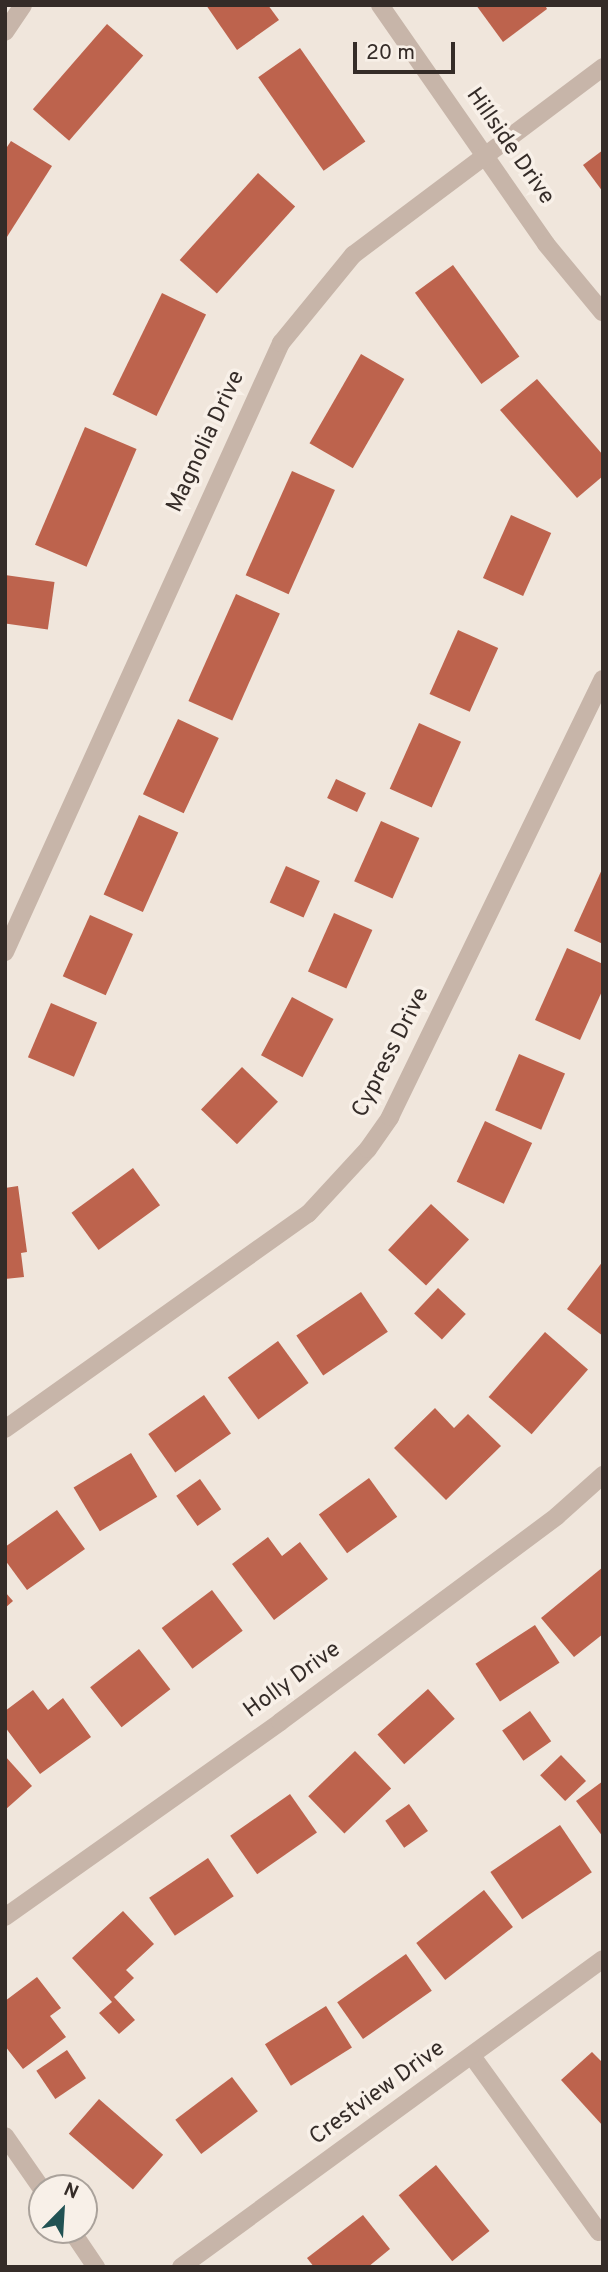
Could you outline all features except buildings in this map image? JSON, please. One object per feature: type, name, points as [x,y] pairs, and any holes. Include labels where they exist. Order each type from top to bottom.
[{"type":"street","points":[[5,32],[23,5]]},
{"type":"street","name":"Hillside Drive","points":[[380,5],[546,244],[603,313]]},
{"type":"street","name":"Magnolia Drive","points":[[5,952],[281,342],[353,255],[603,67]]},
{"type":"street","name":"Cypress Drive","points":[[5,1429],[308,1214],[368,1149],[390,1117],[603,679]]},
{"type":"street","name":"Holly Drive","points":[[5,1917],[291,1714],[557,1516],[603,1475]]},
{"type":"street","name":"Crestview Drive","points":[[181,2267],[603,1959]]},
{"type":"street","points":[[472,2056],[599,2232]]},
{"type":"street","points":[[5,2136],[32,2174]]},
{"type":"street","points":[[80,2244],[96,2267]]}]
